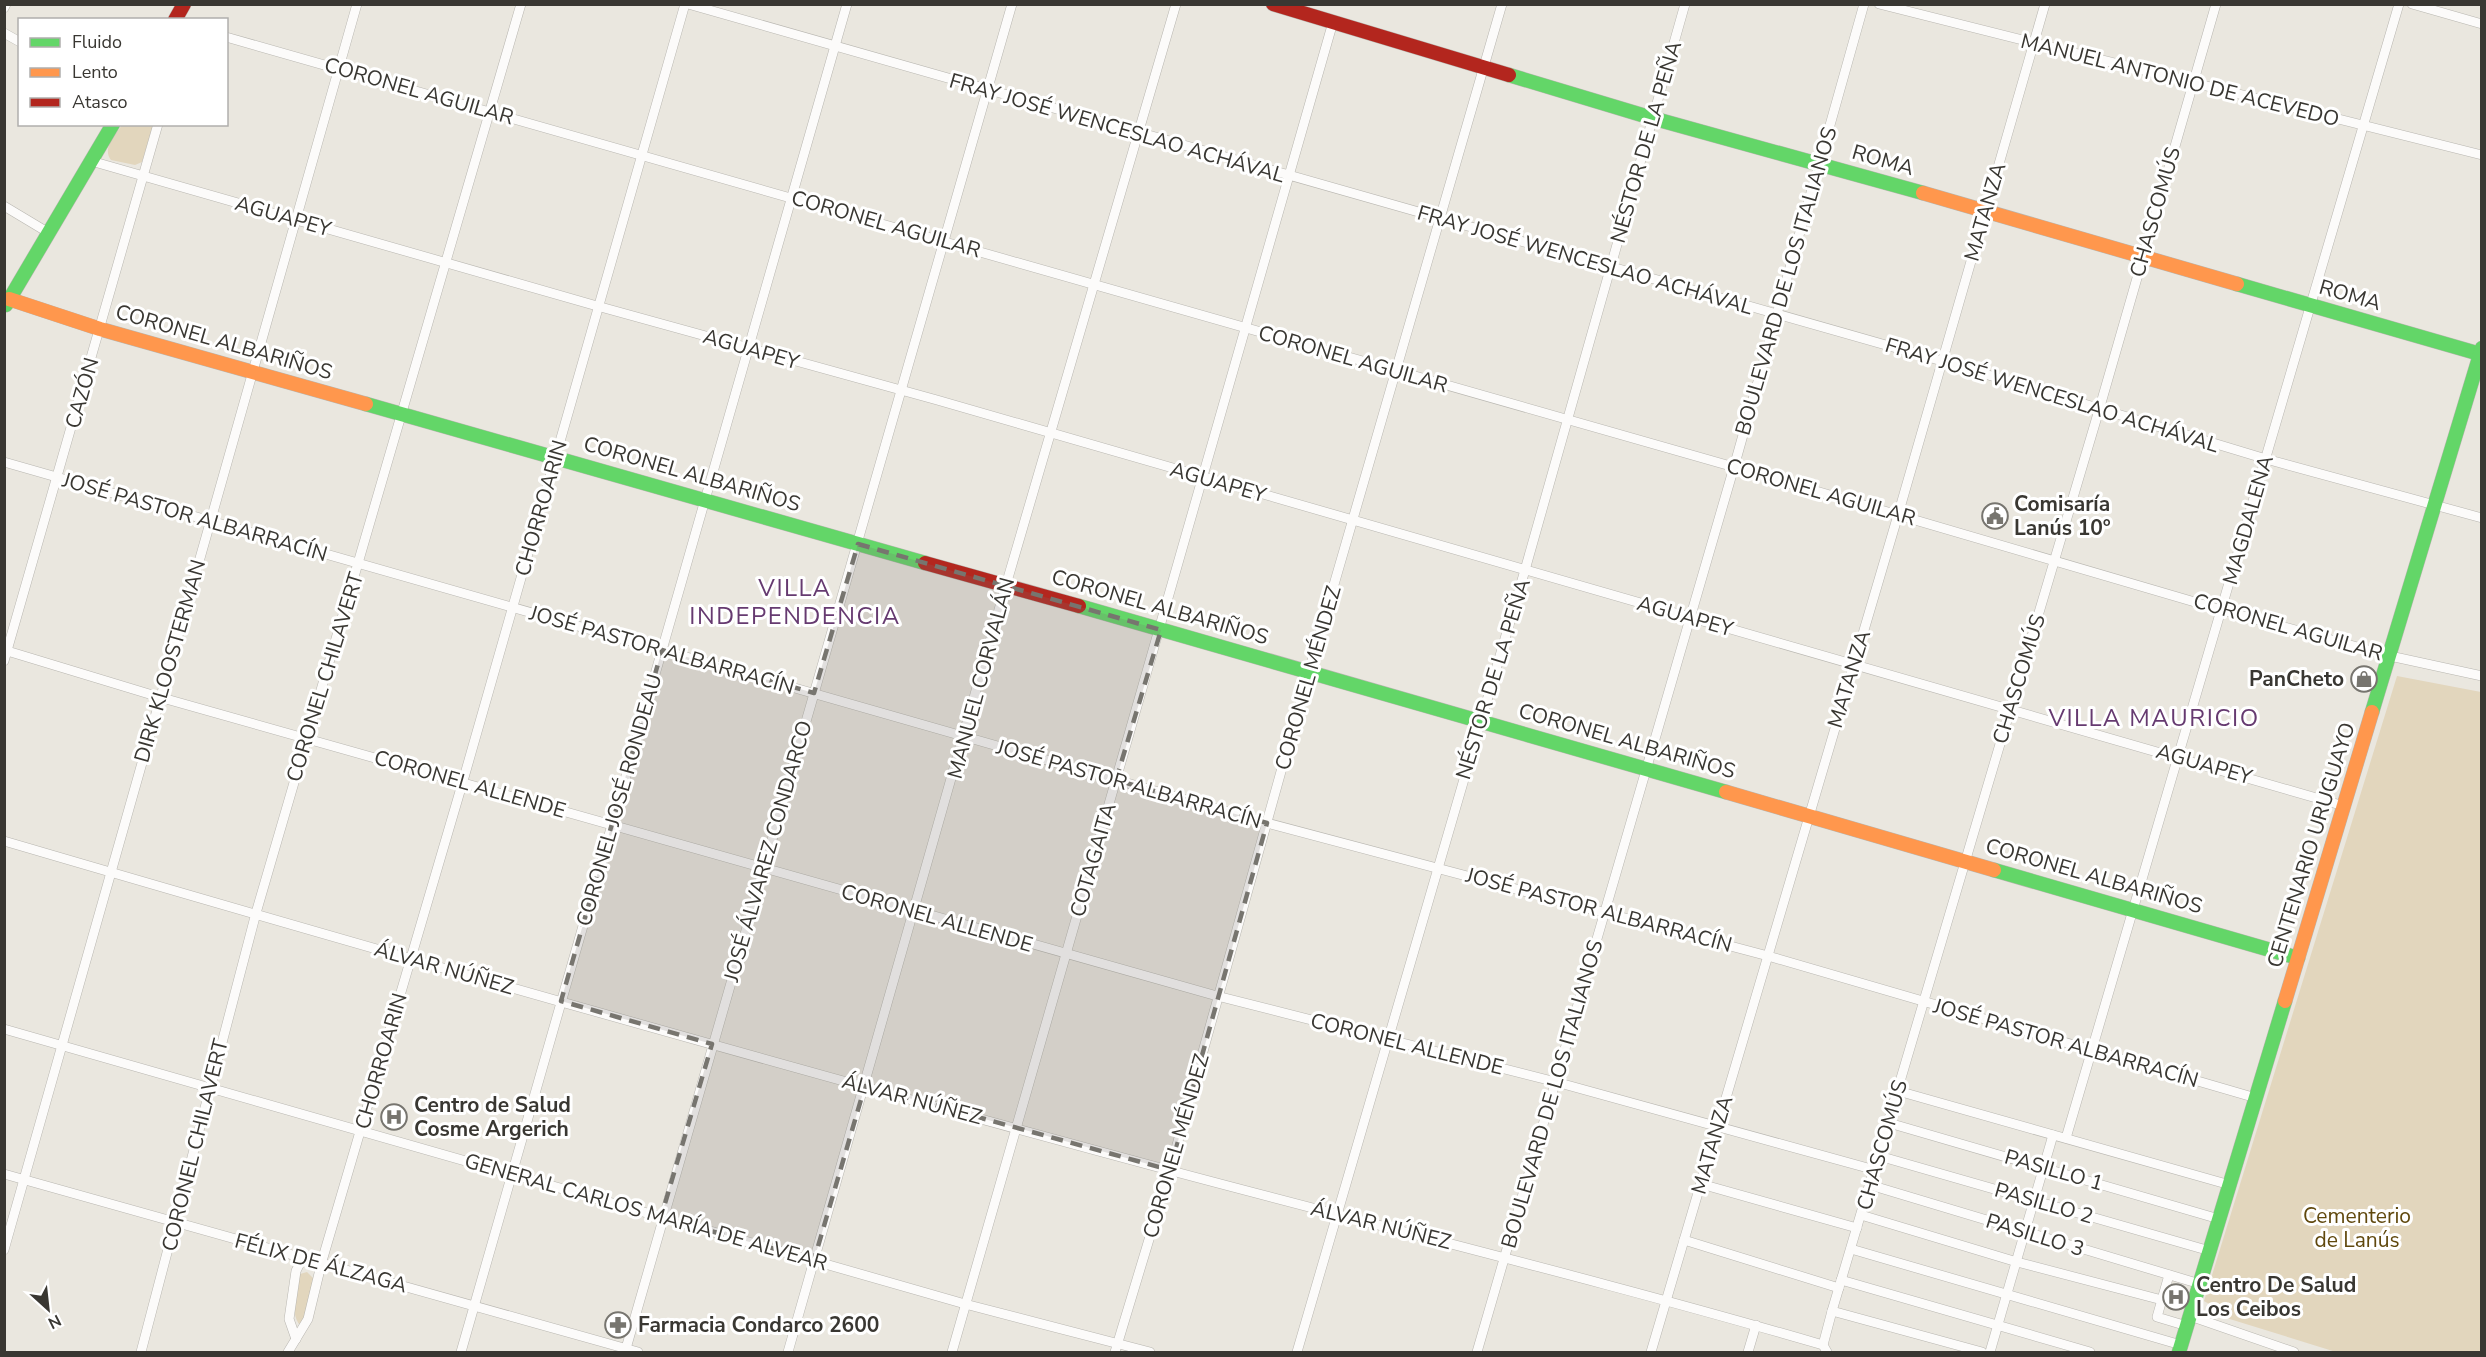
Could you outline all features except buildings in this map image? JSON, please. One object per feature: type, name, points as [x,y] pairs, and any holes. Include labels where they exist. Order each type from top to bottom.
[{"type":"street","points":[[176,18],[184,4]]},
{"type":"street","name":"DIRK KLOOSTERMAN","points":[[4,1250],[357,4]]},
{"type":"street","name":"CORONEL CHILAVERT","points":[[141,1353],[256,913],[521,4]]},
{"type":"street","name":"FRAY JOSÉ WENCESLAO ACHÁVAL","points":[[686,4],[1942,361],[2266,459],[2481,518]]},
{"type":"street","name":"CHORROARIN","points":[[288,1353],[308,1319],[322,1261],[463,782],[597,306],[686,4]]},
{"type":"street","name":"CORONEL JOSÉ RONDEAU","points":[[461,1353],[848,4]]},
{"type":"street","name":"JOSÉ ÁLVAREZ CONDARCO","points":[[625,1351],[1012,4]]},
{"type":"street","name":"MANUEL CORVALÁN","points":[[788,1353],[965,737],[1006,585],[1096,285],[1176,4]]},
{"type":"street","name":"ROMA","points":[[1274,4],[1296,8],[1333,22],[1652,118],[1820,163],[2310,306],[2481,352]]},
{"type":"street","name":"CORONEL MÉNDEZ","points":[[1117,1348],[1170,1170],[1309,671],[1354,522],[1502,4]]},
{"type":"street","name":"NÉSTOR DE LA PEÑA","points":[[1297,1353],[1480,720],[1526,570],[1685,4]]},
{"type":"street","name":"BOULEVARD DE LOS ITALIANOS","points":[[1477,1353],[1734,467],[1864,4]]},
{"type":"street","name":"MANUEL ANTONIO DE ACEVEDO","points":[[1879,4],[2481,155]]},
{"type":"street","name":"MATANZA","points":[[1650,1353],[1898,515],[2045,4]]},
{"type":"street","name":"CHASCOMÚS","points":[[1825,1349],[1832,1311],[2099,410],[2216,4]]},
{"type":"street","name":"MAGDALENA","points":[[2066,1138],[2399,4]]},
{"type":"street","points":[[2412,4],[2481,24]]},
{"type":"street","name":"COTAGAITA","points":[[952,1353],[1161,630],[1333,22]]},
{"type":"street","points":[[4,33],[18,41]]},
{"type":"street","name":"CORONEL AGUILAR","points":[[228,38],[1568,419],[2054,559],[2222,610],[2390,656],[2481,676]]},
{"type":"street","points":[[7,303],[112,126]]},
{"type":"street","name":"CAZÓN","points":[[4,661],[157,126]]},
{"type":"street","name":"AGUAPEY","points":[[91,161],[2179,756],[2344,806]]},
{"type":"street","points":[[4,206],[49,233]]},
{"type":"street","name":"CORONEL ALBARIÑOS","points":[[7,303],[1309,671],[2298,958]]},
{"type":"street","name":"CENTENARIO URUGUAYO","points":[[2180,1349],[2481,352]]},
{"type":"street","name":"JOSÉ PASTOR ALBARRACÍN","points":[[4,462],[1267,823],[1768,956],[2256,1098]]},
{"type":"street","name":"CORONEL ALLENDE","points":[[6,650],[159,697],[307,737],[915,912],[1217,996],[1556,1082],[1875,1170]]},
{"type":"street","name":"ÁLVAR NÚÑEZ","points":[[4,841],[712,1044],[1170,1170],[1506,1256],[1756,1325],[1825,1349]]},
{"type":"street","name":"GENERAL CARLOS MARÍA DE ALVEAR","points":[[4,1029],[210,1086],[1117,1348],[1150,1353]]},
{"type":"street","points":[[1898,1091],[2230,1185]]},
{"type":"street","name":"PASILLO 1","points":[[1888,1123],[2219,1219]]},
{"type":"street","points":[[1990,1353],[2053,1135]]},
{"type":"street","name":"PASILLO 2","points":[[1879,1156],[2210,1251]]},
{"type":"street","name":"FÉLIX DE ÁLZAGA","points":[[4,1174],[176,1221],[302,1259],[322,1261],[638,1353]]},
{"type":"street","points":[[1701,1184],[1857,1228]]},
{"type":"street","name":"PASILLO 3","points":[[1870,1185],[2200,1284]]},
{"type":"street","points":[[1862,1215],[2017,1262],[2162,1300]]},
{"type":"street","points":[[1684,1240],[2090,1353]]},
{"type":"street","points":[[1851,1249],[2007,1294],[2180,1349]]},
{"type":"street","points":[[296,1339],[289,1319],[296,1271],[302,1259]]},
{"type":"street","points":[[2169,1275],[2157,1317],[2189,1321],[2294,1353]]},
{"type":"street","points":[[1832,1311],[1982,1353]]},
{"type":"street","points":[[1748,1353],[1756,1325]]},
{"type":"highlighted area","points":[[858,544],[1161,630],[1116,780],[1267,823],[1170,1170],[865,1086],[814,1260],[661,1217],[712,1044],[561,1001],[662,650],[814,693]]},
{"type":"green space","points":[[121,126],[153,126],[142,162],[135,165],[111,160],[108,151],[113,137]]},
{"type":"green space","name":"Cementerio de Lanús","points":[[2397,676],[2481,692],[2481,1352],[2336,1352],[2207,1312],[2209,1304],[2204,1301]]},
{"type":"green space","points":[[307,1272],[313,1278],[306,1316],[304,1322],[299,1324],[294,1306],[296,1292],[300,1274]]},
{"type":"traffic: fast","points":[[1509,75],[1652,118],[1923,193]]},
{"type":"traffic: fast","points":[[6,305],[112,126]]},
{"type":"traffic: fast","points":[[2237,284],[2480,354]]},
{"type":"traffic: fast","points":[[2372,712],[2482,348]]},
{"type":"traffic: fast","points":[[366,404],[925,563]]},
{"type":"traffic: fast","points":[[1079,606],[1726,792]]},
{"type":"traffic: fast","points":[[1994,870],[2298,958]]},
{"type":"traffic: fast","points":[[2179,1352],[2285,1001]]},
{"type":"traffic: slow","points":[[1923,193],[2237,284]]},
{"type":"traffic: slow","points":[[9,299],[100,329],[366,404]]},
{"type":"traffic: slow","points":[[2285,1001],[2372,712]]},
{"type":"traffic: slow","points":[[1726,792],[1994,870]]},
{"type":"traffic: jam","points":[[176,18],[184,4]]},
{"type":"traffic: jam","points":[[1273,4],[1509,75]]},
{"type":"traffic: jam","points":[[925,563],[1079,606]]},
{"type":"place","name":"Comisaría Lanús 10°","points":[[1995,516]]},
{"type":"place","name":"PanCheto","points":[[2364,679]]},
{"type":"place","name":"Centro de Salud Cosme Argerich","points":[[394,1117]]},
{"type":"place","name":"Centro De Salud Los Ceibos","points":[[2176,1297]]},
{"type":"place","name":"Farmacia Condarco 2600","points":[[618,1325]]},
{"type":"district","name":"VILLA INDEPENDENCIA","points":[[795,602]]},
{"type":"district","name":"VILLA MAURICIO","points":[[2154,718]]}]
